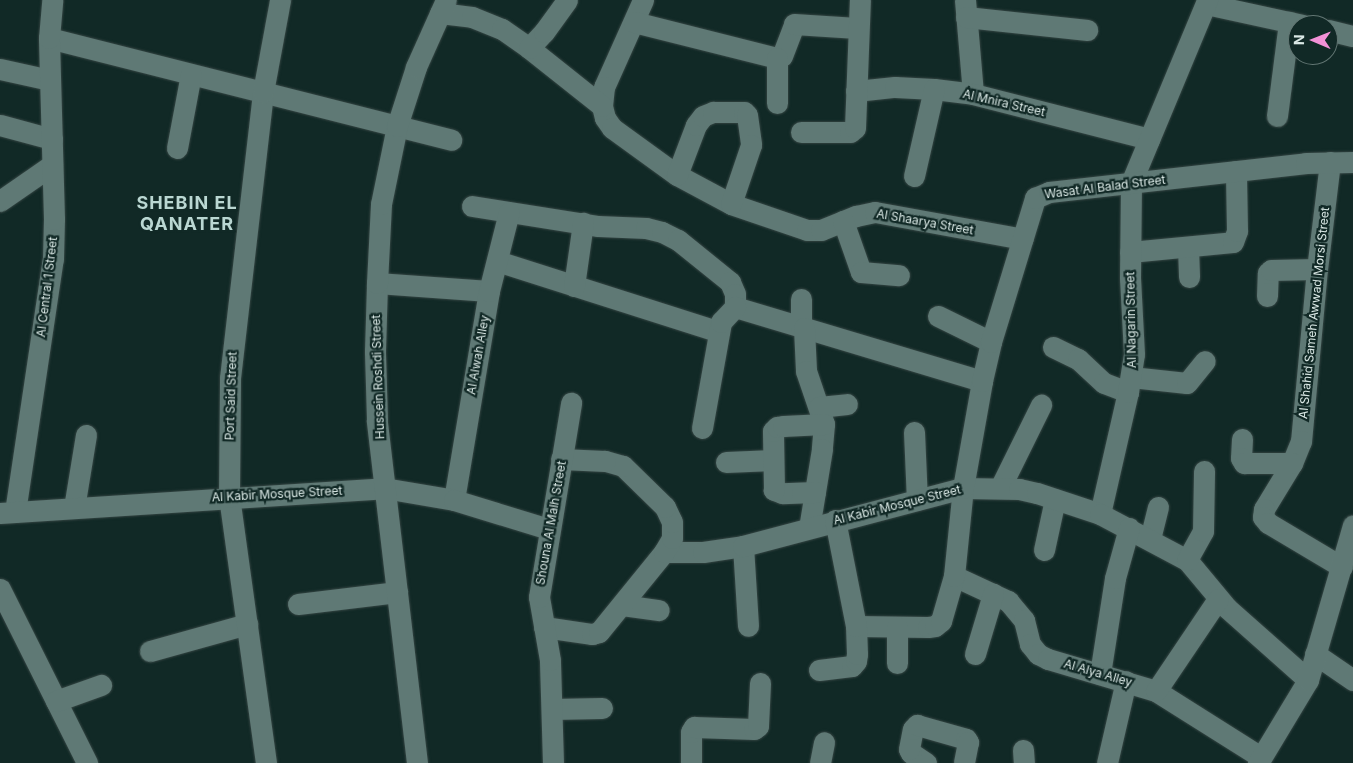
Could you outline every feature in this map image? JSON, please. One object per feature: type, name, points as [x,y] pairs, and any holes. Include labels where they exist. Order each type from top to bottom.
[{"type":"street","name":"Al Central 1 Street","points":[[8,512],[53,259],[49,38],[52,0]]},
{"type":"street","name":"Port Said Street","points":[[266,763],[229,497],[230,378],[262,92],[280,0]]},
{"type":"street","points":[[529,48],[544,32],[567,0]]},
{"type":"street","points":[[602,106],[604,87],[643,0]]},
{"type":"street","points":[[801,132],[853,131],[856,125],[857,28],[860,0]]},
{"type":"street","points":[[1130,183],[1206,2],[1288,21]]},
{"type":"street","points":[[443,6],[502,29],[602,106]]},
{"type":"street","name":"Hussein Roshdi Street","points":[[417,763],[377,420],[375,351],[377,283],[382,204],[397,126],[416,67],[443,6]]},
{"type":"street","points":[[973,94],[965,9],[1087,30]]},
{"type":"street","points":[[634,22],[777,58],[782,56],[794,24],[857,28]]},
{"type":"street","points":[[1338,32],[1353,36]]},
{"type":"street","points":[[49,38],[451,140]]},
{"type":"street","points":[[777,58],[777,103]]},
{"type":"street","points":[[1277,116],[1288,62]]},
{"type":"street","points":[[0,69],[50,80]]},
{"type":"street","points":[[177,148],[191,74]]},
{"type":"street","name":"Al Mnira Street","points":[[856,91],[895,87],[973,94],[1149,139]]},
{"type":"street","points":[[914,176],[934,89]]},
{"type":"street","name":"Al Shaarya Street","points":[[602,106],[605,118],[612,128],[677,175],[731,204],[807,230],[821,230],[856,216],[875,212],[1023,239]]},
{"type":"street","points":[[677,175],[696,125],[703,116],[713,112],[744,112],[747,115],[750,145],[731,204]]},
{"type":"street","points":[[0,125],[52,139]]},
{"type":"street","name":"Wasat Al Balad Street","points":[[856,626],[928,627],[935,626],[941,621],[954,576],[963,488],[982,381],[991,342],[1036,198],[1042,194],[1130,183],[1330,162],[1353,162]]},
{"type":"street","name":"Al Shahid Sameh Awwad Morsi Street","points":[[1330,162],[1317,270],[1303,428],[1297,452],[1264,509],[1263,517],[1268,523],[1342,566]]},
{"type":"street","points":[[0,201],[52,166]]},
{"type":"street","points":[[1130,252],[1227,244],[1236,237],[1236,171]]},
{"type":"street","name":"Al Nagarin Street","points":[[1100,514],[1130,385],[1134,354],[1130,252],[1130,183]]},
{"type":"street","points":[[472,206],[598,226],[646,228],[678,240],[730,282],[735,294],[735,307],[721,322],[702,428]]},
{"type":"street","name":"Al Alwah Alley","points":[[454,500],[489,291],[509,212]]},
{"type":"street","points":[[843,221],[861,272],[899,276]]},
{"type":"street","points":[[574,286],[583,223]]},
{"type":"street","points":[[1188,247],[1189,277]]},
{"type":"street","points":[[496,261],[719,332]]},
{"type":"street","points":[[1267,296],[1268,274],[1271,270],[1317,270]]},
{"type":"street","points":[[377,283],[489,291]]},
{"type":"street","points":[[801,299],[806,371],[821,415],[815,492],[809,528]]},
{"type":"street","points":[[735,307],[982,381]]},
{"type":"street","points":[[938,316],[991,342]]},
{"type":"street","points":[[1053,348],[1078,359],[1104,383],[1130,385],[1187,384],[1205,361]]},
{"type":"street","name":"Shouna Al Malh Street","points":[[552,763],[550,660],[539,597],[571,402]]},
{"type":"street","points":[[815,492],[778,493],[773,485],[773,431],[777,427],[821,415],[847,404]]},
{"type":"street","points":[[1000,488],[1041,404]]},
{"type":"street","points":[[914,432],[917,500]]},
{"type":"street","points":[[74,508],[86,434]]},
{"type":"street","points":[[1242,440],[1242,458],[1244,462],[1292,463]]},
{"type":"street","points":[[544,627],[592,634],[604,628],[664,552],[672,538],[672,522],[665,508],[630,472],[615,462],[561,459]]},
{"type":"street","points":[[726,462],[773,460]]},
{"type":"street","points":[[1187,560],[1203,531],[1204,471]]},
{"type":"street","name":"Al Kabir Mosque Street","points":[[8,512],[384,488],[454,500],[549,529]]},
{"type":"street","name":"Al Kabir Mosque Street","points":[[664,552],[704,552],[743,546],[835,520],[963,488],[1000,488],[1028,491],[1100,514],[1187,560],[1218,599],[1308,680]]},
{"type":"street","points":[[1044,550],[1055,499]]},
{"type":"street","points":[[1150,539],[1158,507]]},
{"type":"street","points":[[819,670],[846,668],[856,661],[856,626],[835,520]]},
{"type":"street","points":[[1259,760],[1308,680],[1353,525]]},
{"type":"street","points":[[1100,674],[1115,578],[1129,528]]},
{"type":"street","points":[[743,546],[748,626]]},
{"type":"street","name":"Al Alya Alley","points":[[954,576],[1008,601],[1024,620],[1030,644],[1038,654],[1048,659],[1156,691],[1259,760]]},
{"type":"street","points":[[0,590],[86,763]]},
{"type":"street","points":[[298,604],[397,592]]},
{"type":"street","points":[[974,654],[993,594]]},
{"type":"street","points":[[1156,691],[1218,599]]},
{"type":"street","points":[[622,606],[659,610]]},
{"type":"street","points":[[150,651],[247,624]]},
{"type":"street","points":[[897,627],[897,663]]},
{"type":"street","points":[[1315,654],[1353,680]]},
{"type":"street","points":[[1107,763],[1126,681]]},
{"type":"street","points":[[691,763],[691,732],[694,727],[754,729],[758,726],[760,683]]},
{"type":"street","points":[[56,701],[101,685]]},
{"type":"street","points":[[552,708],[602,708]]},
{"type":"street","points":[[926,763],[909,749],[913,729],[917,725],[966,739],[968,742],[964,763]]},
{"type":"street","points":[[820,763],[824,742]]},
{"type":"district","name":"SHEBIN EL QANATER","points":[[187,214]]}]
